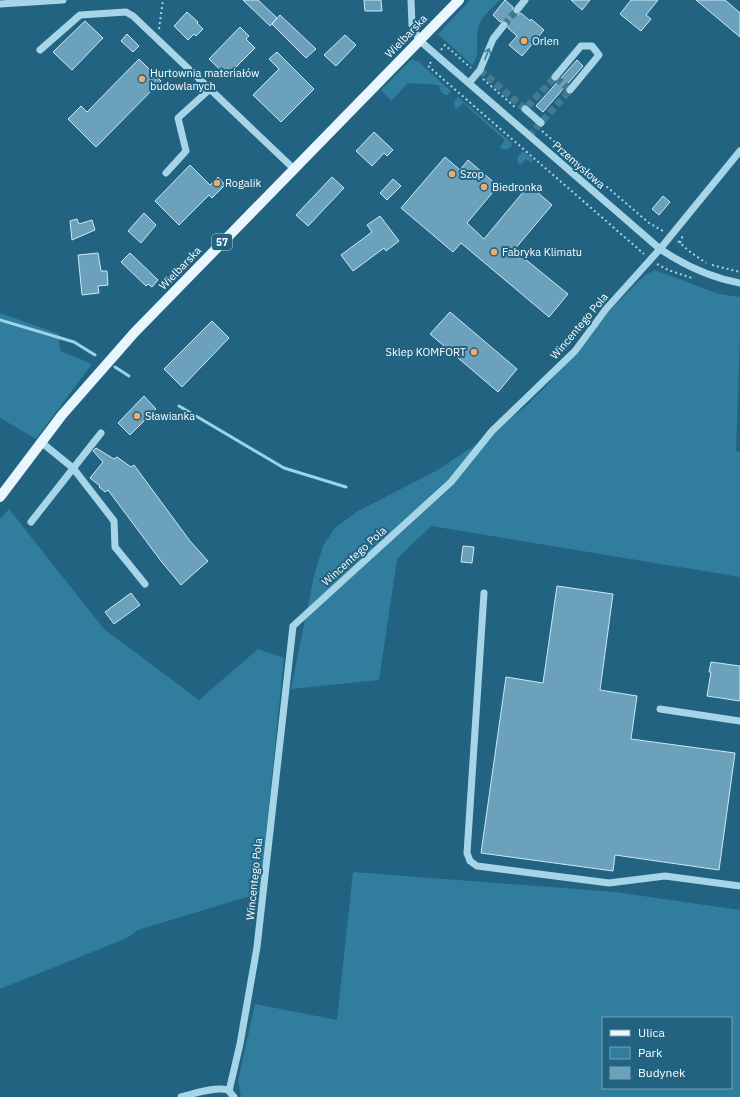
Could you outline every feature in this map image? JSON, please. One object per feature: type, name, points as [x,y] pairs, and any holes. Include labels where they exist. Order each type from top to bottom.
[{"type":"main road","name":"Wielbarska","points":[[0,497],[66,409],[134,333],[459,0]]},
{"type":"street","points":[[0,4],[63,0]]},
{"type":"street","points":[[411,0],[412,24],[419,40]]},
{"type":"street","points":[[517,10],[525,0]]},
{"type":"street","points":[[40,50],[80,15],[126,12],[133,16],[158,39],[294,169]]},
{"type":"street","points":[[469,83],[477,74],[483,64],[493,39],[504,25]]},
{"type":"street","name":"Przemysłowa","points":[[419,40],[660,249],[678,260],[703,272],[740,283]]},
{"type":"street","points":[[555,77],[581,46],[592,46],[598,56],[570,90]]},
{"type":"street","points":[[166,173],[186,151],[178,118],[210,89]]},
{"type":"street","points":[[523,110],[539,125]]},
{"type":"street","name":"Wincentego Pola","points":[[229,1091],[240,1044],[257,947],[293,626],[451,482],[492,432],[575,351],[606,310],[672,235],[740,151]]},
{"type":"street","points":[[31,522],[101,433]]},
{"type":"street","points":[[41,442],[73,468],[114,521],[115,547],[145,584]]},
{"type":"street","points":[[484,593],[467,853],[470,861],[477,866],[609,883],[665,876],[740,886]]},
{"type":"street","points":[[660,709],[740,721]]},
{"type":"street","points":[[181,1097],[207,1090],[223,1089],[229,1091],[234,1097]]},
{"type":"path","points":[[158,39],[163,0]]},
{"type":"path","points":[[445,44],[477,74],[523,110]]},
{"type":"path","points":[[428,66],[638,247],[650,260],[668,270],[698,280]]},
{"type":"path","points":[[539,125],[649,223],[672,235],[689,251],[708,264],[740,272]]},
{"type":"green space","points":[[470,0],[500,0],[485,15],[479,25],[477,35],[477,56],[472,65],[438,34]]},
{"type":"green space","points":[[412,59],[421,63],[451,91],[448,95],[441,92],[439,85],[408,83],[391,101],[381,90]]},
{"type":"green space","points":[[458,97],[512,143],[511,147],[508,149],[502,149],[500,146],[505,140],[463,103],[457,109],[455,108],[454,102]]},
{"type":"green space","points":[[523,151],[533,160],[531,163],[526,159],[519,164],[517,159]]},
{"type":"green space","points":[[655,270],[719,294],[740,297],[736,451],[740,452],[740,577],[431,526],[397,559],[379,680],[291,689],[314,576],[323,546],[335,528],[358,511],[436,471],[471,448],[524,408],[547,385],[607,313],[645,275]]},
{"type":"green space","points":[[0,313],[59,334],[60,351],[92,364],[36,439],[0,418]]},
{"type":"green space","points":[[9,509],[104,629],[199,700],[258,649],[284,658],[260,893],[138,930],[127,938],[0,989],[0,519]]},
{"type":"green space","points":[[353,872],[615,892],[740,910],[740,1097],[241,1097],[238,1081],[255,1004],[337,1020]]},
{"type":"building","points":[[243,0],[258,0],[277,18],[270,26]]},
{"type":"building","points":[[364,0],[381,0],[382,11],[365,11]]},
{"type":"building","points":[[505,0],[513,7],[512,11],[514,14],[517,15],[521,13],[544,30],[522,56],[509,45],[517,36],[508,28],[508,23],[505,20],[500,22],[493,15]]},
{"type":"building","points":[[571,0],[590,0],[582,10]]},
{"type":"building","points":[[631,0],[658,0],[646,15],[651,19],[641,31],[620,14]]},
{"type":"building","points":[[696,0],[725,0],[740,13],[740,37]]},
{"type":"building","points":[[187,12],[203,29],[196,36],[194,34],[188,40],[174,26]]},
{"type":"building","points":[[280,15],[316,49],[306,58],[272,24]]},
{"type":"building","points":[[85,21],[103,38],[72,70],[53,52]]},
{"type":"building","points":[[240,27],[249,36],[246,39],[255,48],[227,76],[209,59]]},
{"type":"building","points":[[127,34],[139,46],[133,52],[121,41]]},
{"type":"building","points":[[345,35],[356,45],[336,66],[324,55]]},
{"type":"building","points":[[277,52],[314,89],[281,122],[253,95],[279,69],[269,59]]},
{"type":"building","points":[[139,59],[161,81],[96,147],[68,119],[81,106],[87,112]]},
{"type":"building","points":[[577,60],[583,66],[543,112],[536,106]]},
{"type":"building","points":[[374,132],[393,150],[387,156],[384,153],[372,166],[356,151]]},
{"type":"building","points":[[445,157],[460,170],[468,160],[498,186],[467,223],[484,239],[529,185],[552,205],[514,250],[568,294],[549,317],[461,243],[453,252],[401,208]]},
{"type":"building","points":[[190,165],[210,185],[218,177],[225,185],[212,198],[209,195],[179,225],[155,201]]},
{"type":"building","points":[[332,177],[344,188],[308,226],[296,215]]},
{"type":"building","points":[[393,179],[401,186],[387,200],[380,193]]},
{"type":"building","points":[[663,196],[670,202],[659,215],[652,209]]},
{"type":"building","points":[[144,213],[156,225],[141,243],[128,231]]},
{"type":"building","points":[[380,216],[399,241],[386,251],[384,248],[353,271],[341,255],[372,232],[367,225]]},
{"type":"building","points":[[77,219],[79,224],[92,220],[95,230],[72,240],[70,221]]},
{"type":"building","points":[[98,253],[101,271],[107,271],[108,285],[98,286],[99,293],[82,295],[78,255]]},
{"type":"building","points":[[130,253],[158,280],[152,287],[148,284],[146,286],[121,262]]},
{"type":"building","name":"Sklep KOMFORT","points":[[450,312],[517,369],[498,392],[430,334]]},
{"type":"building","points":[[212,321],[229,338],[182,387],[164,369]]},
{"type":"building","name":"Sławianka","points":[[144,396],[156,409],[130,435],[118,423]]},
{"type":"building","points":[[96,448],[114,459],[117,457],[131,467],[134,465],[190,541],[208,561],[181,585],[161,561],[108,490],[105,492],[90,478],[103,462],[93,451]]},
{"type":"building","points":[[463,546],[474,547],[472,563],[461,562]]},
{"type":"building","points":[[557,586],[613,594],[600,690],[637,696],[631,739],[735,753],[719,870],[615,855],[613,871],[481,853],[506,677],[543,683]]},
{"type":"building","points":[[131,593],[140,605],[114,624],[105,612]]},
{"type":"building","points":[[711,662],[740,666],[740,701],[707,696]]},
{"type":"waterway","points":[[0,320],[74,342],[95,355]]},
{"type":"waterway","points":[[115,367],[129,376]]},
{"type":"waterway","points":[[179,406],[284,468],[346,487]]},
{"type":"tunnel","points":[[504,25],[517,10]]},
{"type":"tunnel","points":[[480,70],[525,109],[555,77],[570,90],[529,136]]},
{"type":"place","name":"Orlen","points":[[524,41]]},
{"type":"place","name":"Hurtownia materiałów budowlanych","points":[[142,79]]},
{"type":"place","name":"Szop","points":[[452,174]]},
{"type":"place","name":"Rogalik","points":[[217,183]]},
{"type":"place","name":"Biedronka","points":[[484,187]]},
{"type":"place","name":"Fabryka Klimatu","points":[[494,252]]},
{"type":"place","name":"Sklep KOMFORT","points":[[474,352]]},
{"type":"place","name":"Sławianka","points":[[137,416]]}]
